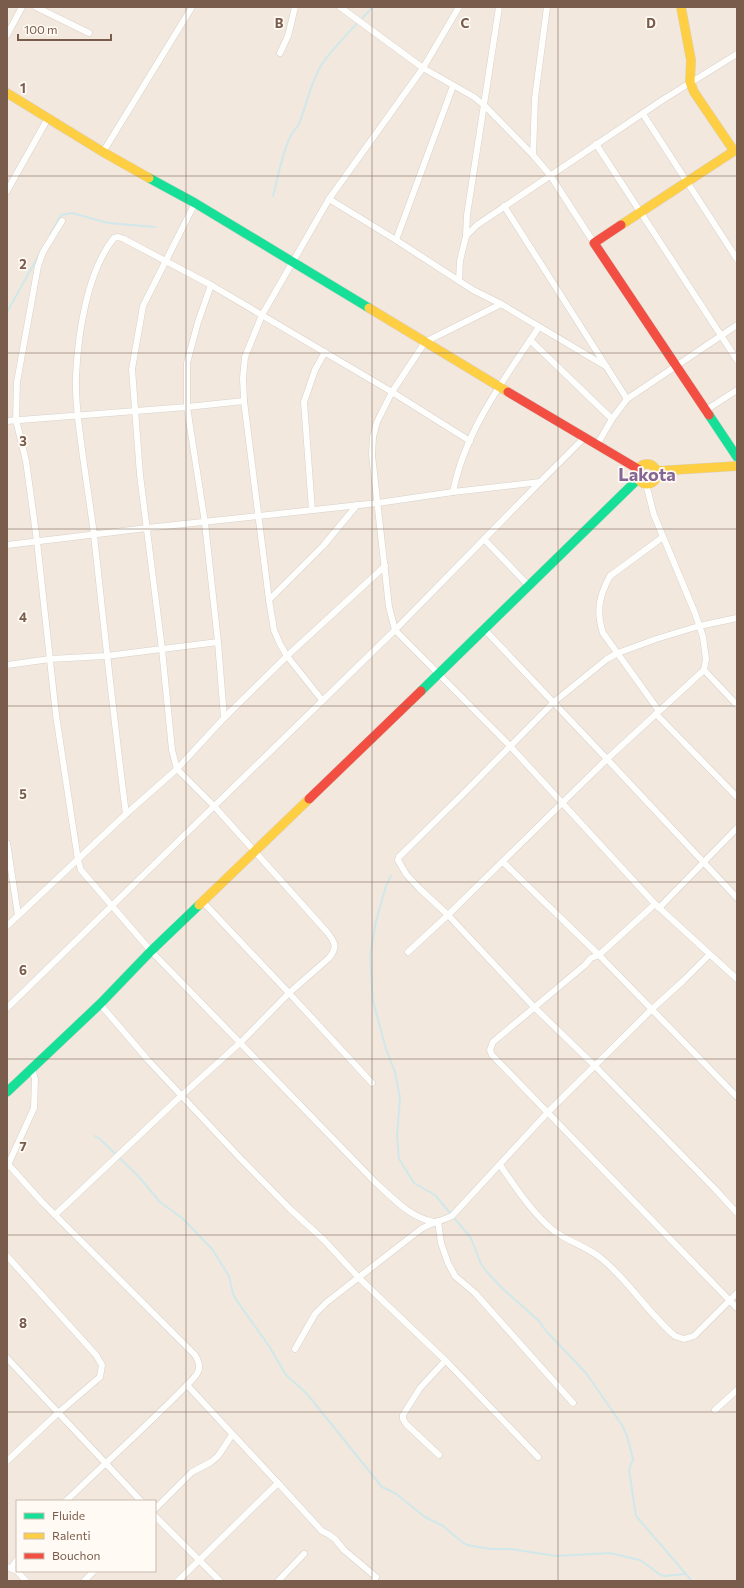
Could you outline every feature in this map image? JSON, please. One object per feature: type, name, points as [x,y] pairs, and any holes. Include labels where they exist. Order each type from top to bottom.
[{"type":"main road","points":[[681,7],[691,60],[690,82],[694,92],[736,152],[641,211],[594,243],[737,457]]},
{"type":"main road","points":[[7,93],[103,152],[195,203],[499,387],[638,469]]},
{"type":"main road","points":[[648,464],[653,466],[656,471],[655,479],[652,483],[646,484],[638,479],[638,469],[642,465],[648,464]]},
{"type":"main road","points":[[656,471],[737,466]]},
{"type":"main road","points":[[7,1092],[100,1004],[151,951],[256,852],[638,479]]},
{"type":"street","points":[[7,35],[22,7]]},
{"type":"street","points":[[36,7],[89,33]]},
{"type":"street","points":[[103,152],[192,7]]},
{"type":"street","points":[[280,53],[288,36],[295,7]]},
{"type":"street","points":[[340,7],[422,68],[474,97],[485,106],[533,155],[550,175],[594,243]]},
{"type":"street","points":[[322,700],[288,656],[274,630],[268,600],[244,401],[243,378],[245,357],[262,315],[329,199],[422,68],[460,7]]},
{"type":"street","points":[[459,280],[460,261],[466,236],[473,176],[485,106],[499,7]]},
{"type":"street","points":[[533,155],[535,98],[547,7]]},
{"type":"street","points":[[466,236],[477,225],[596,144],[690,82],[737,54]]},
{"type":"street","points":[[396,240],[453,86]]},
{"type":"street","points":[[643,114],[737,259]]},
{"type":"street","points":[[7,191],[48,118]]},
{"type":"street","points":[[596,144],[737,360]]},
{"type":"street","points":[[329,199],[473,290],[501,304],[606,367]]},
{"type":"street","points":[[55,1215],[182,1095],[241,1042],[289,993],[334,952],[335,944],[327,932],[214,806],[177,769],[172,750],[162,649],[140,475],[132,369],[143,306],[195,203]]},
{"type":"street","points":[[504,206],[627,399]]},
{"type":"street","points":[[62,221],[43,252],[38,266],[17,382],[16,420],[26,461],[37,541],[60,748],[78,860],[81,870],[151,951],[241,1042],[374,1182],[409,1212],[424,1220],[436,1222]]},
{"type":"street","points":[[126,814],[106,656],[94,535],[78,416],[76,377],[80,331],[87,296],[110,242],[114,238],[118,237],[211,285],[470,440]]},
{"type":"street","points":[[211,285],[188,356],[187,407],[205,523],[218,642],[224,718]]},
{"type":"street","points":[[501,304],[425,342],[392,392],[377,422],[373,437],[372,455],[389,607],[395,630],[510,746],[657,906],[737,979]]},
{"type":"street","points":[[597,445],[612,419],[627,399],[737,325]]},
{"type":"street","points":[[454,492],[460,463],[470,440],[499,387],[539,327]]},
{"type":"street","points":[[530,340],[612,419]]},
{"type":"street","points":[[312,510],[304,402],[315,370],[325,352]]},
{"type":"street","points":[[706,410],[737,390]]},
{"type":"street","points":[[7,421],[135,412],[244,401]]},
{"type":"street","points":[[7,1008],[111,905],[395,630],[584,438]]},
{"type":"street","points":[[7,545],[378,503],[540,482]]},
{"type":"street","points":[[408,952],[448,916],[607,758],[704,670],[706,659],[703,637],[654,515],[646,484]]},
{"type":"street","points":[[268,600],[323,546],[357,505]]},
{"type":"street","points":[[663,537],[610,576],[601,598],[599,620],[603,633],[657,712],[737,797]]},
{"type":"street","points":[[484,539],[528,585]]},
{"type":"street","points":[[7,926],[126,814],[177,769],[224,718],[385,566]]},
{"type":"street","points":[[737,618],[699,626],[656,639],[618,653],[607,659],[554,702],[399,857],[400,864],[406,874],[534,1007],[595,1066],[737,1213]]},
{"type":"street","points":[[484,629],[607,758],[737,898]]},
{"type":"street","points":[[7,665],[50,659],[106,656],[218,642]]},
{"type":"street","points":[[704,670],[737,705]]},
{"type":"street","points":[[737,828],[657,906],[599,955],[591,958],[585,965],[493,1042],[490,1050],[492,1055],[737,1308]]},
{"type":"street","points":[[7,843],[18,915]]},
{"type":"street","points":[[503,862],[599,955],[737,1097]]},
{"type":"street","points":[[202,902],[372,1083]]},
{"type":"street","points":[[296,1349],[315,1314],[327,1302],[359,1278],[394,1248],[436,1222],[452,1216],[548,1112],[709,954]]},
{"type":"street","points":[[100,1004],[148,1060],[241,1159],[290,1209],[324,1240],[359,1278],[445,1361],[538,1457]]},
{"type":"street","points":[[32,1068],[35,1079],[34,1108],[7,1164],[55,1215],[195,1355],[199,1361],[200,1367],[195,1376],[158,1415],[105,1462],[67,1500]]},
{"type":"street","points":[[500,1165],[540,1218],[554,1231],[602,1258],[628,1285],[667,1330],[675,1336],[684,1339],[694,1336],[737,1293]]},
{"type":"street","points":[[436,1222],[442,1247],[455,1276],[474,1293],[573,1403]]},
{"type":"street","points":[[7,1256],[96,1355],[102,1365],[100,1377],[7,1460]]},
{"type":"street","points":[[7,1358],[140,1500]]},
{"type":"street","points":[[439,1455],[406,1424],[403,1419],[404,1414],[420,1388],[445,1361]]},
{"type":"street","points":[[187,1385],[322,1531],[335,1539],[344,1550],[377,1580]]},
{"type":"street","points":[[715,1410],[737,1390]]},
{"type":"street","points":[[156,1508],[192,1472],[211,1462],[218,1456],[232,1434]]},
{"type":"street","points":[[178,1581],[278,1483]]},
{"type":"street","points":[[156,1517],[220,1581]]},
{"type":"street","points":[[278,1581],[304,1554]]},
{"type":"street","points":[[17,1572],[26,1581]]},
{"type":"street","points":[[84,1581],[93,1572]]},
{"type":"shaded area","points":[[7,7],[737,7],[737,1581],[7,1581]]},
{"type":"waterway","points":[[273,196],[287,144],[291,135],[299,124],[318,71],[333,49],[373,7]]},
{"type":"waterway","points":[[50,235],[61,215],[72,213],[108,223],[155,227]]},
{"type":"waterway","points":[[7,312],[39,255]]},
{"type":"waterway","points":[[391,876],[386,886],[376,921],[370,956],[373,1001],[386,1049],[395,1072],[400,1098],[397,1135],[399,1159],[414,1183],[435,1195],[471,1238],[481,1264],[486,1271],[503,1289],[539,1321],[546,1331],[586,1373],[622,1425],[627,1436],[633,1459],[629,1470],[636,1516],[692,1581]]},
{"type":"waterway","points":[[95,1136],[100,1139],[139,1177],[160,1202],[182,1218],[212,1249],[229,1276],[233,1294],[237,1301],[269,1346],[286,1375],[312,1400],[382,1487],[395,1493],[425,1517],[443,1526],[467,1545],[491,1549],[511,1549],[556,1556],[610,1553],[640,1560],[664,1576],[685,1574]]},
{"type":"traffic: fast","points":[[149,178],[195,203],[369,308]]},
{"type":"traffic: fast","points":[[709,415],[737,457]]},
{"type":"traffic: fast","points":[[421,691],[638,479]]},
{"type":"traffic: fast","points":[[7,1092],[100,1004],[151,951],[199,905]]},
{"type":"traffic: slow","points":[[621,225],[734,151],[694,92],[690,82],[691,60],[681,7]]},
{"type":"traffic: slow","points":[[7,93],[103,152],[149,178]]},
{"type":"traffic: slow","points":[[369,308],[508,392]]},
{"type":"traffic: slow","points":[[647,464],[654,467],[657,474],[654,481],[647,484],[640,481],[637,474],[640,467],[647,464]]},
{"type":"traffic: slow","points":[[656,471],[737,466]]},
{"type":"traffic: slow","points":[[199,905],[309,799]]},
{"type":"traffic: jam","points":[[621,225],[594,243],[709,415]]},
{"type":"traffic: jam","points":[[508,392],[638,469]]},
{"type":"traffic: jam","points":[[309,799],[421,691]]},
{"type":"district","name":"Lakota","points":[[647,474]]}]
